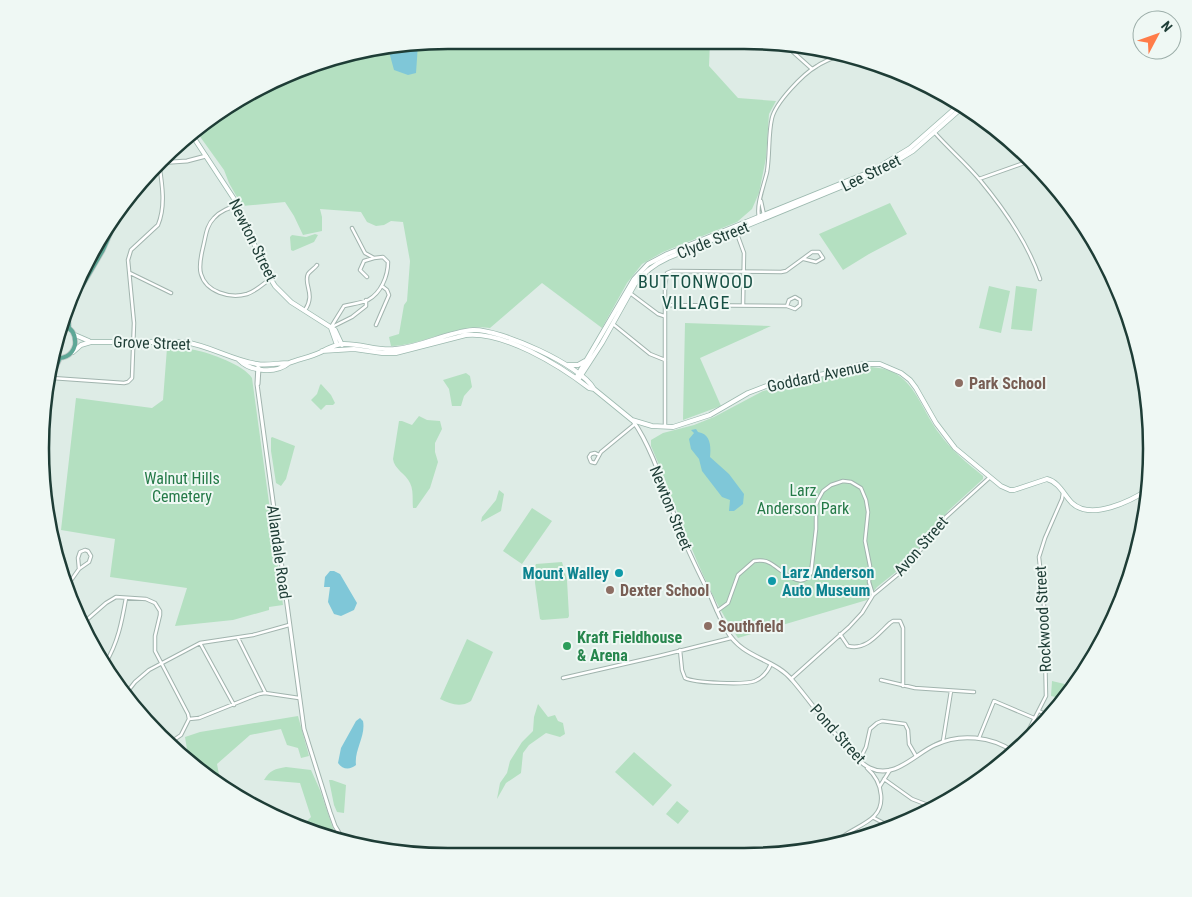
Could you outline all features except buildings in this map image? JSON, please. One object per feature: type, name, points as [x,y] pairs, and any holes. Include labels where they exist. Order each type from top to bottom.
[{"type":"main road","name":"Lee Street","points":[[933,131],[955,109]]},
{"type":"main road","name":"Lee Street","points":[[763,218],[872,171],[910,148],[958,111]]},
{"type":"main road","name":"Newton Street","points":[[195,139],[238,205],[270,279],[283,296],[305,312],[331,327],[338,334],[340,347]]},
{"type":"main road","name":"Clyde Street","points":[[578,377],[612,323],[636,276],[654,260],[763,218]]},
{"type":"main road","points":[[87,278],[110,237]]},
{"type":"main road","name":"Clyde Street","points":[[578,377],[612,323]]},
{"type":"main road","points":[[58,363],[60,358],[71,353],[76,345],[75,335],[69,324]]},
{"type":"main road","name":"Newton Street","points":[[340,347],[359,344],[383,349],[397,349],[466,331],[487,331],[508,336],[566,365],[578,377]]},
{"type":"main road","name":"Grove Street","points":[[75,335],[91,342]]},
{"type":"main road","name":"Newton Street","points":[[340,347],[396,353],[466,336],[482,335],[496,337],[558,366],[591,384],[594,389],[634,422]]},
{"type":"main road","name":"Grove Street","points":[[71,353],[81,345],[91,342],[185,342],[198,344],[239,360],[244,365],[258,368]]},
{"type":"main road","points":[[258,368],[289,363],[340,347]]},
{"type":"main road","points":[[566,365],[577,365],[587,360]]},
{"type":"main road","name":"Goddard Avenue","points":[[634,422],[665,427],[684,424],[710,414],[769,385],[864,364],[880,364],[901,372],[910,380],[936,423],[951,443],[989,478],[1001,486],[1010,490],[1018,490],[1047,479],[1052,480],[1082,510],[1124,503],[1141,494]]},
{"type":"street","points":[[793,52],[812,69]]},
{"type":"street","name":"Clyde Street","points":[[763,218],[758,206],[770,155],[772,118],[776,108],[812,69],[833,59]]},
{"type":"street","points":[[933,131],[979,179],[1015,228],[1035,264],[1040,279]]},
{"type":"street","points":[[170,162],[188,161],[206,156]]},
{"type":"street","points":[[979,179],[1023,163]]},
{"type":"street","points":[[55,378],[128,382],[132,378],[133,314],[128,260],[131,250],[158,225],[161,216],[162,198],[159,173]]},
{"type":"street","name":"Clyde Street","points":[[761,199],[763,218]]},
{"type":"street","points":[[238,205],[218,214],[210,224],[202,253],[201,275],[207,286],[213,290],[244,295],[252,292],[270,279]]},
{"type":"street","points":[[352,228],[365,253],[374,258]]},
{"type":"street","points":[[736,229],[744,250],[743,305]]},
{"type":"street","points":[[665,427],[666,275],[670,272],[781,272],[815,251],[820,252],[823,258],[816,262],[804,259]]},
{"type":"street","points":[[331,327],[344,306],[366,300],[374,295],[382,286],[388,272],[388,262],[382,257],[364,261],[360,270],[367,277]]},
{"type":"street","points":[[305,312],[311,296],[307,282],[308,274],[318,265]]},
{"type":"street","points":[[130,273],[171,293]]},
{"type":"street","points":[[376,326],[389,295],[382,286]]},
{"type":"street","points":[[628,292],[658,314],[665,316]]},
{"type":"street","points":[[666,305],[787,306],[795,309],[800,305],[800,300],[795,297],[792,298],[787,306]]},
{"type":"street","points":[[331,327],[352,317],[366,306],[366,300]]},
{"type":"street","points":[[612,323],[650,354],[665,360]]},
{"type":"street","name":"Allandale Road","points":[[258,368],[258,390],[299,698],[309,747],[333,819],[340,833]]},
{"type":"street","points":[[599,455],[634,422]]},
{"type":"street","name":"Newton Street","points":[[634,422],[656,469],[686,546],[732,639]]},
{"type":"street","name":"Avon Street","points":[[791,679],[862,613],[873,594],[908,566],[946,517],[989,478]]},
{"type":"street","points":[[718,612],[728,603],[738,575],[754,561],[770,563],[789,577],[798,581],[804,580],[809,576],[815,532],[816,505],[823,491],[831,485],[843,481],[858,484],[865,492],[868,512],[866,547],[870,566],[869,582],[873,594]]},
{"type":"street","name":"Rockwood Street","points":[[1031,726],[1044,700],[1047,688],[1040,552],[1062,499],[1063,492]]},
{"type":"street","points":[[71,580],[79,569],[90,560],[91,556],[88,551],[80,552],[78,558],[79,569]]},
{"type":"street","points":[[87,619],[116,596],[150,601],[158,607],[160,615],[155,643],[156,651],[189,719],[180,735],[174,739]]},
{"type":"street","points":[[108,658],[121,628],[126,598]]},
{"type":"street","points":[[840,634],[848,646],[858,647],[869,642],[890,623],[894,621],[900,622],[903,628],[902,686]]},
{"type":"street","points":[[130,690],[143,675],[161,663],[200,643],[238,638],[289,625]]},
{"type":"street","points":[[238,638],[265,693]]},
{"type":"street","points":[[562,678],[732,639]]},
{"type":"street","name":"Pond Street","points":[[732,639],[746,652],[778,668],[791,679],[859,761],[874,769],[890,770]]},
{"type":"street","points":[[200,643],[234,705]]},
{"type":"street","points":[[680,650],[682,670],[685,678],[698,682],[755,682],[765,674],[771,664]]},
{"type":"street","points":[[881,680],[902,686],[974,692]]},
{"type":"street","points":[[943,741],[951,691]]},
{"type":"street","points":[[189,719],[199,718],[265,693],[299,698]]},
{"type":"street","points":[[980,738],[994,701],[1035,718]]},
{"type":"street","points":[[1039,711],[1043,713]]},
{"type":"street","points":[[843,836],[874,818],[879,809],[881,798],[880,786],[873,773],[859,761],[866,747],[870,729],[882,721],[905,724],[908,730],[909,744],[916,756]]},
{"type":"street","points":[[880,786],[890,770],[901,766],[943,741],[959,738],[980,738],[1008,748]]},
{"type":"street","points":[[884,779],[912,799],[925,804]]},
{"type":"street","points":[[874,818],[883,823]]},
{"type":"green space","points":[[448,49],[710,49],[709,66],[738,98],[776,101],[769,114],[766,158],[759,193],[752,209],[737,222],[663,252],[642,264],[627,283],[602,328],[542,283],[490,328],[477,327],[453,331],[404,345],[391,346],[389,337],[399,334],[404,305],[407,301],[410,261],[403,222],[391,221],[384,225],[376,226],[367,222],[361,212],[320,209],[322,231],[303,235],[285,202],[242,206],[224,170],[199,136],[226,116],[249,102],[296,79],[345,62],[396,52]]},
{"type":"green space","points":[[890,203],[907,234],[843,270],[819,234]]},
{"type":"green space","points":[[292,235],[306,237],[318,235],[314,242],[293,251],[291,250],[290,237]]},
{"type":"green space","points":[[989,286],[1010,291],[1001,333],[979,328]]},
{"type":"green space","points":[[1016,286],[1037,289],[1032,331],[1011,329]]},
{"type":"green space","points":[[685,323],[771,326],[700,358],[721,406],[683,420]]},
{"type":"green space","name":"Walnut Hills Cemetery","points":[[167,348],[192,349],[218,357],[234,364],[252,378],[283,605],[269,607],[269,610],[233,620],[175,626],[187,588],[110,577],[115,539],[61,530],[76,398],[152,408],[163,400]]},
{"type":"green space","name":"Larz Anderson Park","points":[[867,367],[895,373],[904,380],[919,399],[931,422],[944,439],[959,456],[983,476],[983,479],[948,511],[906,564],[877,587],[867,600],[738,638],[711,593],[700,569],[651,446],[651,440],[663,433],[694,425],[714,417],[763,391]]},
{"type":"green space","points":[[466,373],[470,376],[472,387],[464,396],[461,406],[452,406],[449,389],[443,380]]},
{"type":"green space","points":[[321,384],[331,395],[335,403],[333,405],[326,405],[321,410],[311,400],[317,394]]},
{"type":"green space","points":[[419,416],[427,420],[440,421],[442,429],[435,443],[438,462],[430,488],[416,508],[413,508],[410,483],[396,466],[393,459],[399,421],[412,425]]},
{"type":"green space","points":[[272,437],[295,446],[286,479],[281,486],[276,483],[271,451]]},
{"type":"green space","points":[[499,490],[504,494],[501,511],[481,522],[482,517],[496,500]]},
{"type":"green space","points":[[532,508],[552,521],[522,564],[503,551]]},
{"type":"green space","points":[[562,562],[567,580],[569,616],[568,618],[542,620],[540,619],[535,583],[535,566],[536,564]]},
{"type":"green space","points":[[467,639],[493,652],[471,701],[456,704],[440,699]]},
{"type":"green space","points":[[1052,681],[1066,684],[1057,697],[1051,696]]},
{"type":"green space","points":[[538,704],[548,717],[555,715],[558,721],[563,723],[565,734],[560,737],[546,733],[529,745],[523,753],[521,773],[506,783],[497,799],[500,783],[507,773],[510,761],[522,742],[533,731],[534,717]]},
{"type":"green space","points":[[298,716],[309,756],[301,758],[298,748],[287,745],[281,729],[250,735],[217,764],[219,776],[187,751],[185,737],[200,732]]},
{"type":"green space","points":[[634,752],[672,785],[653,806],[615,772]]},
{"type":"green space","points":[[279,768],[311,770],[334,832],[306,822],[311,817],[300,783],[264,780],[268,774]]},
{"type":"green space","points":[[329,780],[346,785],[344,813],[337,812]]},
{"type":"green space","points":[[677,801],[689,811],[678,824],[666,814]]},
{"type":"water","points":[[418,50],[416,73],[408,75],[394,70],[389,53]]},
{"type":"water","points":[[696,429],[708,438],[710,457],[729,474],[744,494],[743,504],[734,511],[729,511],[730,500],[722,497],[702,471],[699,459],[691,449],[689,439],[694,433],[691,430]]},
{"type":"water","points":[[330,571],[340,574],[357,603],[354,610],[341,616],[334,614],[328,602],[330,587],[324,587],[325,577]]},
{"type":"water","points":[[360,718],[363,721],[363,727],[356,765],[351,768],[344,768],[338,763],[341,748],[356,721]]},
{"type":"place","name":"Park School","points":[[959,383]]},
{"type":"place","name":"Mount Walley","points":[[619,573]]},
{"type":"place","name":"Larz Anderson Auto Museum","points":[[772,581]]},
{"type":"place","name":"Dexter School","points":[[610,590]]},
{"type":"place","name":"Southfield","points":[[708,626]]},
{"type":"place","name":"Kraft Fieldhouse & Arena","points":[[567,646]]},
{"type":"district","name":"BUTTONWOOD VILLAGE","points":[[696,291]]}]
